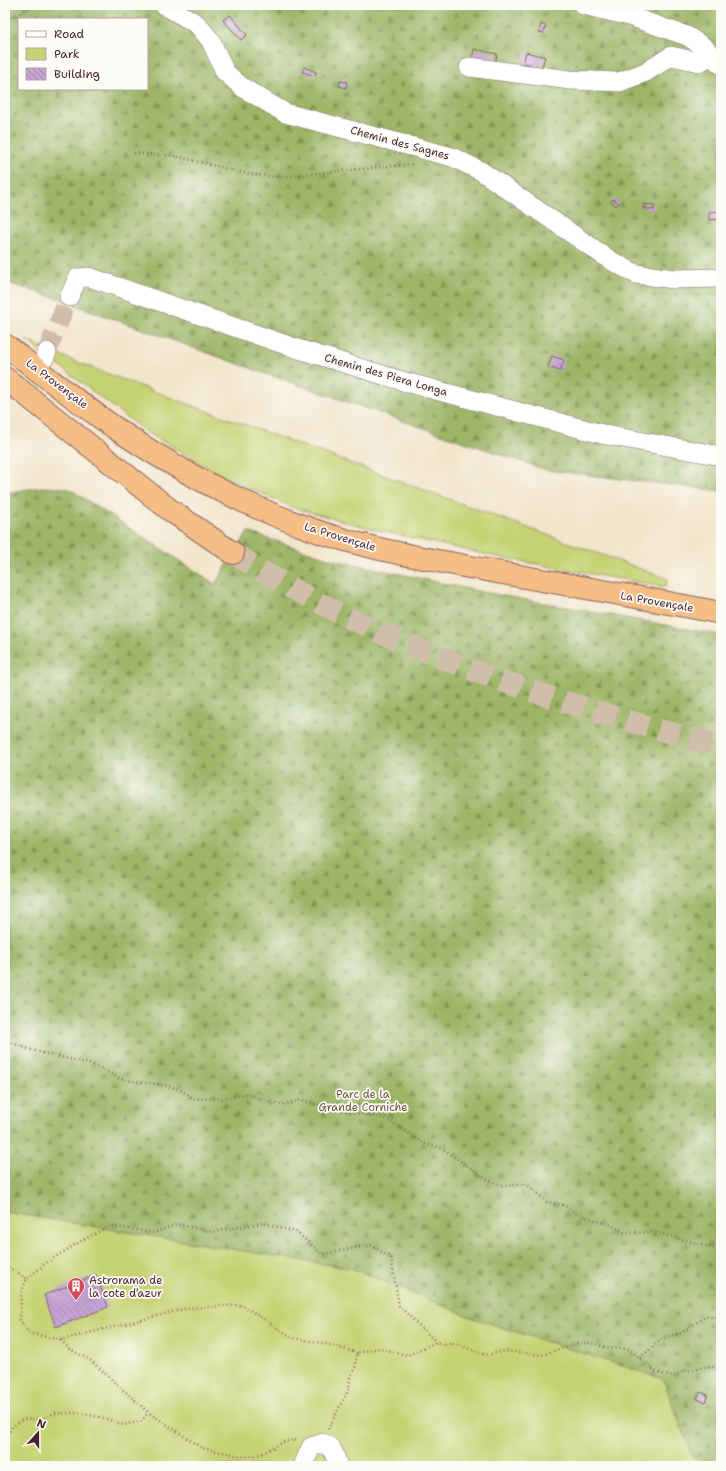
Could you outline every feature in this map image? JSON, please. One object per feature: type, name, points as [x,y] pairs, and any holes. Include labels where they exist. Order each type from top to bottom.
[{"type":"highway","name":"La Provençale","points":[[5,345],[120,431],[166,460],[218,489],[308,528],[357,544],[404,555],[605,593],[721,613]]},
{"type":"highway","points":[[5,378],[170,510],[233,553]]},
{"type":"street","name":"Chemin des Sagnes","points":[[164,5],[197,24],[211,41],[225,72],[242,87],[285,113],[452,157],[481,171],[610,260],[636,274],[674,279],[721,278]]},
{"type":"street","points":[[583,5],[629,16],[687,36],[704,48],[716,60]]},
{"type":"street","points":[[469,67],[570,80],[619,82],[646,72],[671,56],[699,62],[716,60]]},
{"type":"street","name":"Chemin des Piera Longa","points":[[69,297],[78,278],[89,277],[294,348],[409,383],[606,435],[721,456]]},
{"type":"street","points":[[302,1466],[317,1445],[329,1446],[334,1452],[338,1466]]},
{"type":"path","points":[[5,19],[19,14],[35,5]]},
{"type":"path","points":[[134,153],[175,156],[249,174],[278,177],[416,163]]},
{"type":"path","points":[[5,1040],[19,1047],[94,1065],[125,1080],[164,1084],[186,1093],[193,1099],[227,1098],[246,1094],[281,1105],[300,1100],[341,1111],[384,1117],[425,1144],[442,1148],[486,1179],[504,1186],[527,1184],[547,1202],[564,1205],[579,1216],[611,1225],[625,1233],[655,1232],[721,1250]]},
{"type":"path","points":[[436,1342],[408,1354],[402,1354],[380,1348],[357,1353],[334,1346],[293,1338],[242,1305],[188,1308],[61,1340],[29,1333],[20,1320],[22,1293],[27,1279],[82,1240],[111,1226],[154,1233],[177,1224],[212,1232],[262,1223],[296,1232],[322,1254],[372,1245],[391,1258],[399,1306],[436,1342],[442,1345],[449,1342],[485,1355],[505,1351],[542,1355],[578,1343],[590,1343],[609,1348],[629,1349],[656,1372],[673,1376],[685,1371],[704,1367],[713,1367],[721,1372]]},
{"type":"path","points":[[5,1265],[27,1279]]},
{"type":"path","points":[[640,1358],[663,1338],[681,1332],[707,1316],[721,1318]]},
{"type":"path","points":[[61,1340],[69,1349],[90,1360],[148,1412],[202,1448],[246,1457],[261,1454],[283,1442],[294,1440],[317,1445],[349,1389],[350,1377],[355,1369],[357,1353]]},
{"type":"path","points":[[5,1438],[12,1427],[23,1419],[42,1419],[56,1413],[80,1413],[104,1418],[124,1425],[142,1421],[148,1412]]},
{"type":"green space","points":[[5,5],[721,5],[721,491],[546,470],[258,371],[53,297],[5,282]]},
{"type":"green space","points":[[26,340],[71,360],[169,397],[668,579],[665,587],[493,556],[372,529],[292,507],[217,473],[142,429]]},
{"type":"green space","name":"Parc de la Grande Corniche","points":[[41,487],[68,488],[215,584],[248,532],[331,559],[483,592],[721,635],[721,1466],[702,1466],[692,1455],[663,1379],[473,1318],[354,1269],[5,1212],[5,493]]},
{"type":"green space","name":"Parc de la Grande Corniche","points":[[5,527],[721,735],[721,1466],[5,1466]]},
{"type":"building","points":[[230,15],[247,35],[241,40],[223,20]]},
{"type":"building","points":[[541,24],[546,26],[543,33],[539,32]]},
{"type":"building","points":[[474,49],[497,54],[495,64],[472,60]]},
{"type":"building","points":[[526,52],[545,57],[541,70],[523,63]]},
{"type":"building","points":[[304,67],[316,72],[315,76],[302,72]]},
{"type":"building","points":[[340,81],[347,82],[346,88],[339,86]]},
{"type":"building","points":[[613,199],[619,203],[616,206],[611,202]]},
{"type":"building","points":[[643,204],[655,205],[654,210],[643,208]]},
{"type":"building","points":[[719,204],[721,204],[721,219],[709,220],[709,212],[720,211]]},
{"type":"building","points":[[552,356],[564,360],[560,371],[548,367]]},
{"type":"building","name":"Astrorama de la cote d'azur","points":[[96,1275],[108,1307],[56,1327],[44,1295]]},
{"type":"building","points":[[700,1392],[708,1395],[705,1402],[697,1399]]},
{"type":"tunnel","points":[[47,352],[69,297]]},
{"type":"tunnel","points":[[5,393],[16,387],[45,357]]},
{"type":"tunnel","points":[[233,553],[289,587],[347,617],[407,644],[469,669],[594,711],[721,746]]},
{"type":"place","name":"Astrorama de la cote d'azur","points":[[76,1301]]}]
